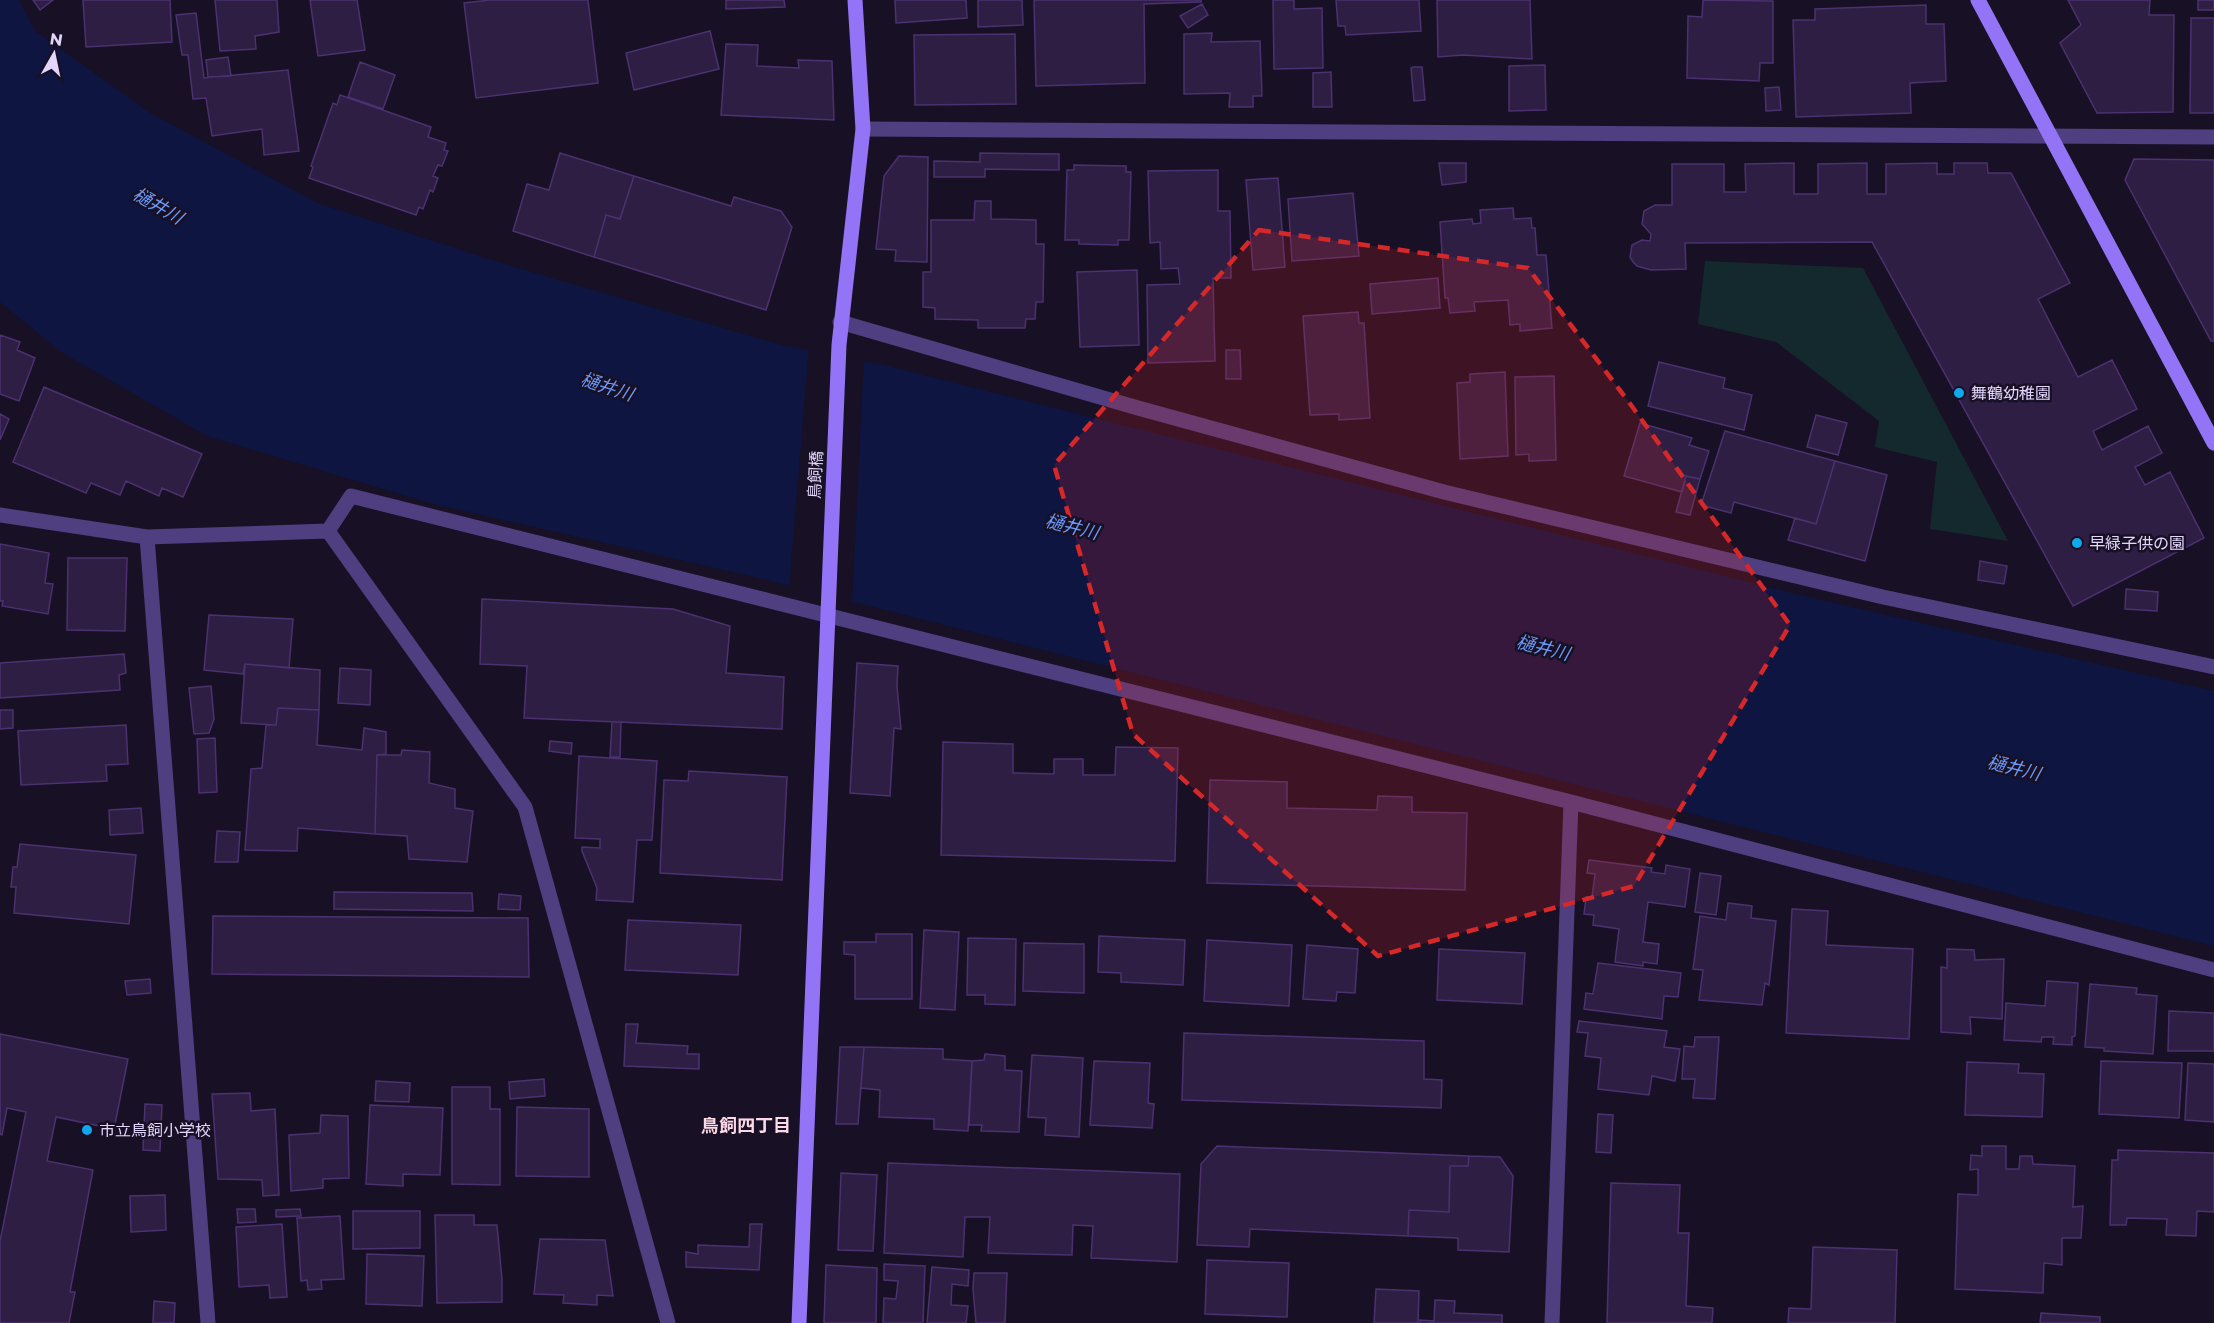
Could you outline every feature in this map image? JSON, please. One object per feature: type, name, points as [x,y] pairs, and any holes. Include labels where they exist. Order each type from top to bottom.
[{"type":"street","name":"鳥飼橋","points":[[799,1323],[840,322],[863,129],[855,0]]},
{"type":"street","points":[[1978,0],[2214,443]]},
{"type":"street","points":[[863,129],[2214,137]]},
{"type":"street","points":[[840,322],[1138,408],[1444,492],[1882,597],[2214,667]]},
{"type":"street","points":[[328,531],[351,496],[827,611],[2214,970]]},
{"type":"street","points":[[0,515],[147,537],[328,531]]},
{"type":"street","points":[[328,531],[525,807],[668,1323]]},
{"type":"street","points":[[147,537],[208,1323]]},
{"type":"street","points":[[1552,1323],[1571,802]]},
{"type":"highlighted area","points":[[1259,230],[1528,268],[1631,405],[1790,625],[1634,886],[1378,956],[1133,734],[1054,465]]},
{"type":"green space","points":[[1705,261],[1863,268],[2008,541],[1930,529],[1937,462],[1875,447],[1879,421],[1776,342],[1698,324]]},
{"type":"water","name":"樋井川","points":[[0,0],[19,0],[35,31],[152,114],[320,204],[498,262],[781,345],[884,365],[1800,595],[2214,691],[2214,946],[755,577],[433,504],[207,436],[61,352],[0,302]]},
{"type":"pier","points":[[809,347],[864,358],[852,605],[789,589]]},
{"type":"building","points":[[33,0],[53,0],[40,10]]},
{"type":"building","points":[[83,0],[170,0],[172,42],[86,47]]},
{"type":"building","points":[[215,0],[277,0],[279,32],[255,36],[256,49],[220,51]]},
{"type":"building","points":[[310,0],[357,0],[365,50],[318,56]]},
{"type":"building","points":[[490,0],[588,0],[598,83],[476,98],[464,3]]},
{"type":"building","points":[[726,0],[784,0],[785,7],[726,9]]},
{"type":"building","points":[[895,0],[966,0],[967,18],[896,23]]},
{"type":"building","points":[[978,0],[1022,0],[1023,25],[978,27]]},
{"type":"building","points":[[1034,0],[1201,0],[1201,2],[1144,4],[1145,83],[1036,86]]},
{"type":"building","points":[[1273,0],[1294,0],[1294,9],[1322,8],[1323,68],[1274,69]]},
{"type":"building","points":[[1336,0],[1419,0],[1421,31],[1346,35],[1345,26],[1338,26]]},
{"type":"building","points":[[1437,0],[1530,0],[1532,59],[1463,55],[1438,57]]},
{"type":"building","points":[[1703,0],[1773,1],[1773,63],[1760,63],[1759,81],[1687,78],[1688,16],[1702,17]]},
{"type":"building","points":[[2068,0],[2150,0],[2149,15],[2174,15],[2173,112],[2097,113],[2060,43],[2081,25]]},
{"type":"building","points":[[2198,0],[2214,0],[2214,10],[2198,10]]},
{"type":"building","points":[[1202,4],[1208,15],[1188,28],[1180,16]]},
{"type":"building","points":[[1926,5],[1926,24],[1944,24],[1946,81],[1910,83],[1911,113],[1796,117],[1793,20],[1815,20],[1815,9]]},
{"type":"building","points":[[196,13],[204,78],[288,70],[299,151],[264,155],[262,129],[212,136],[206,98],[193,99],[188,55],[182,55],[176,15]]},
{"type":"building","points":[[2191,18],[2214,18],[2214,113],[2190,113]]},
{"type":"building","points":[[710,31],[719,69],[634,90],[626,53]]},
{"type":"building","points":[[1212,33],[1211,42],[1260,41],[1262,96],[1253,96],[1253,107],[1229,107],[1230,93],[1184,94],[1184,34]]},
{"type":"building","points":[[1015,34],[1016,104],[915,105],[914,35]]},
{"type":"building","points":[[726,44],[758,45],[757,66],[799,68],[798,60],[832,61],[834,120],[721,115]]},
{"type":"building","points":[[228,57],[231,76],[208,77],[206,60]]},
{"type":"building","points":[[360,62],[395,75],[383,109],[348,97]]},
{"type":"building","points":[[1545,65],[1546,110],[1509,111],[1509,66]]},
{"type":"building","points":[[1422,67],[1425,100],[1414,101],[1411,68]]},
{"type":"building","points":[[1331,72],[1332,107],[1313,107],[1313,73]]},
{"type":"building","points":[[1779,87],[1781,110],[1766,111],[1765,88]]},
{"type":"building","points":[[340,95],[431,127],[428,137],[446,143],[444,150],[448,151],[442,166],[438,165],[433,176],[438,178],[433,192],[430,190],[423,209],[419,207],[416,215],[309,178],[333,103],[337,105]]},
{"type":"building","points":[[560,153],[634,176],[620,219],[606,215],[594,257],[513,231],[527,184],[549,190]]},
{"type":"building","points":[[980,153],[1059,154],[1059,170],[985,169],[985,177],[934,177],[934,161],[980,162]]},
{"type":"building","points":[[899,156],[928,157],[927,262],[895,261],[896,250],[876,249],[884,176]]},
{"type":"building","points":[[2134,159],[2214,160],[2214,341],[2211,341],[2125,180]]},
{"type":"building","points":[[1439,163],[1466,163],[1466,182],[1442,185]]},
{"type":"building","points":[[1794,163],[1794,194],[1818,194],[1818,164],[1867,163],[1867,194],[1886,194],[1886,164],[1937,163],[1937,174],[1954,174],[1954,163],[1987,163],[1988,173],[2011,173],[2070,283],[2038,299],[2078,377],[2112,360],[2137,409],[2093,431],[2102,450],[2148,426],[2162,453],[2135,467],[2145,485],[2170,472],[2204,538],[2073,606],[1872,242],[1685,243],[1686,269],[1651,270],[1637,266],[1630,257],[1632,245],[1642,240],[1650,241],[1651,234],[1642,224],[1644,211],[1655,205],[1672,205],[1672,164],[1724,164],[1724,192],[1746,192],[1745,164]]},
{"type":"building","points":[[1074,165],[1126,166],[1126,172],[1131,172],[1129,240],[1118,240],[1118,245],[1079,244],[1079,240],[1065,240],[1067,170],[1074,170]]},
{"type":"building","points":[[1218,170],[1218,211],[1230,211],[1231,278],[1213,278],[1215,361],[1148,363],[1147,285],[1180,284],[1178,268],[1161,269],[1160,242],[1150,243],[1148,171]]},
{"type":"building","points":[[634,176],[731,206],[734,197],[781,211],[792,227],[766,310],[594,257],[606,215],[620,219]]},
{"type":"building","points":[[1278,178],[1285,267],[1253,270],[1246,180]]},
{"type":"building","points":[[1353,193],[1359,256],[1292,261],[1288,199]]},
{"type":"building","points":[[975,201],[991,201],[991,219],[1036,220],[1036,244],[1044,244],[1043,302],[1036,302],[1035,319],[1026,319],[1025,328],[978,328],[978,320],[935,319],[935,308],[923,307],[923,272],[931,272],[931,220],[974,220]]},
{"type":"building","points":[[1513,208],[1514,219],[1531,218],[1532,228],[1535,228],[1537,255],[1546,255],[1552,328],[1520,331],[1520,324],[1510,325],[1508,300],[1474,302],[1475,311],[1450,313],[1448,298],[1445,298],[1440,222],[1472,219],[1473,224],[1481,223],[1480,210]]},
{"type":"building","points":[[1137,270],[1139,345],[1080,347],[1077,272]]},
{"type":"building","points":[[1438,278],[1440,308],[1372,314],[1370,284]]},
{"type":"building","points":[[1358,312],[1359,323],[1364,323],[1370,418],[1339,420],[1339,414],[1310,415],[1303,316]]},
{"type":"building","points":[[0,335],[20,342],[17,350],[35,358],[19,401],[0,394]]},
{"type":"building","points":[[1226,350],[1240,350],[1241,379],[1226,379]]},
{"type":"building","points":[[1659,362],[1725,378],[1723,388],[1752,395],[1744,430],[1648,406]]},
{"type":"building","points":[[1505,372],[1508,456],[1460,459],[1457,383],[1470,382],[1470,374]]},
{"type":"building","points":[[1554,376],[1556,460],[1529,461],[1529,454],[1516,455],[1515,377]]},
{"type":"building","points":[[44,387],[202,454],[183,497],[162,488],[159,496],[126,481],[120,495],[91,483],[86,493],[13,462]]},
{"type":"building","points":[[0,414],[9,419],[0,440]]},
{"type":"building","points":[[1816,415],[1847,423],[1838,455],[1807,447]]},
{"type":"building","points":[[1640,423],[1692,438],[1689,445],[1709,451],[1700,479],[1686,476],[1682,492],[1624,476]]},
{"type":"building","points":[[1725,431],[1835,461],[1816,524],[1734,502],[1731,513],[1701,505]]},
{"type":"building","points":[[1835,461],[1887,475],[1865,561],[1788,540],[1795,518],[1816,524]]},
{"type":"building","points":[[1686,476],[1700,479],[1690,515],[1676,512]]},
{"type":"building","points":[[0,544],[49,553],[45,583],[53,584],[48,614],[2,606],[3,601],[0,601]]},
{"type":"building","points":[[68,558],[127,558],[125,631],[67,630]]},
{"type":"building","points":[[1980,561],[2007,566],[2004,584],[1978,580]]},
{"type":"building","points":[[2126,589],[2158,592],[2157,611],[2125,609]]},
{"type":"building","points":[[482,599],[673,609],[730,626],[726,673],[784,677],[782,729],[524,718],[527,666],[480,664]]},
{"type":"building","points":[[209,615],[293,619],[289,668],[245,664],[243,674],[204,670]]},
{"type":"building","points":[[124,654],[126,673],[119,675],[120,690],[0,698],[0,663]]},
{"type":"building","points":[[857,663],[898,666],[897,686],[901,729],[894,728],[890,796],[850,793]]},
{"type":"building","points":[[245,664],[320,670],[319,710],[278,708],[276,725],[241,723]]},
{"type":"building","points":[[340,668],[371,670],[370,705],[338,703]]},
{"type":"building","points":[[211,686],[214,719],[209,733],[194,734],[189,688]]},
{"type":"building","points":[[278,708],[319,710],[317,745],[362,750],[364,728],[386,732],[386,754],[377,755],[375,834],[298,828],[297,851],[245,850],[251,769],[262,768],[266,725],[276,725]]},
{"type":"building","points":[[0,710],[13,710],[13,728],[0,729]]},
{"type":"building","points":[[612,722],[621,722],[620,757],[610,757]]},
{"type":"building","points":[[126,725],[128,764],[106,765],[107,781],[21,785],[18,731]]},
{"type":"building","points":[[215,738],[217,792],[199,793],[197,739]]},
{"type":"building","points":[[550,741],[572,743],[571,754],[549,751]]},
{"type":"building","points":[[943,742],[1013,744],[1013,773],[1054,774],[1054,759],[1083,759],[1083,775],[1115,775],[1116,747],[1178,748],[1175,861],[941,855]]},
{"type":"building","points":[[402,750],[430,752],[429,783],[455,789],[455,808],[473,811],[467,862],[409,859],[407,836],[375,834],[377,755],[401,755]]},
{"type":"building","points":[[579,756],[657,761],[652,840],[637,840],[633,902],[596,900],[597,888],[582,847],[600,848],[600,839],[575,838]]},
{"type":"building","points":[[689,771],[787,777],[782,880],[660,873],[664,780],[688,781]]},
{"type":"building","points":[[1210,780],[1287,782],[1287,808],[1377,810],[1378,796],[1412,797],[1412,812],[1467,813],[1465,890],[1207,883]]},
{"type":"building","points":[[141,808],[143,833],[110,835],[109,810]]},
{"type":"building","points":[[217,831],[240,832],[238,862],[215,862]]},
{"type":"building","points":[[20,844],[136,855],[129,924],[14,913],[16,887],[11,887],[13,867],[17,867]]},
{"type":"building","points":[[1589,860],[1652,868],[1651,872],[1665,874],[1666,865],[1690,869],[1685,907],[1648,902],[1643,942],[1659,944],[1657,964],[1643,962],[1643,966],[1615,962],[1619,929],[1593,925],[1594,915],[1584,914],[1586,897],[1592,897],[1595,874],[1587,873]]},
{"type":"building","points":[[1700,873],[1721,876],[1716,915],[1695,912]]},
{"type":"building","points":[[334,892],[472,893],[473,911],[334,909]]},
{"type":"building","points":[[499,894],[521,896],[520,910],[498,909]]},
{"type":"building","points":[[1728,903],[1752,906],[1751,918],[1776,921],[1769,985],[1765,983],[1762,1005],[1699,1000],[1703,970],[1693,969],[1700,916],[1726,920]]},
{"type":"building","points":[[1792,909],[1828,911],[1826,945],[1913,949],[1909,1039],[1786,1033]]},
{"type":"building","points":[[213,916],[528,918],[529,977],[212,974]]},
{"type":"building","points":[[628,920],[741,925],[738,975],[625,970]]},
{"type":"building","points":[[924,930],[959,932],[955,1010],[920,1008]]},
{"type":"building","points":[[876,934],[912,934],[912,999],[855,999],[855,955],[844,954],[844,942],[876,942]]},
{"type":"building","points":[[1099,936],[1185,940],[1183,985],[1121,982],[1121,973],[1098,972]]},
{"type":"building","points":[[968,938],[1016,939],[1015,1005],[985,1004],[985,995],[967,995]]},
{"type":"building","points":[[1207,940],[1292,945],[1289,1006],[1204,1001]]},
{"type":"building","points":[[1024,943],[1084,944],[1084,993],[1023,991]]},
{"type":"building","points":[[1307,945],[1358,949],[1355,993],[1337,992],[1336,1001],[1303,999]]},
{"type":"building","points":[[1439,949],[1525,953],[1522,1004],[1437,1000]]},
{"type":"building","points":[[1947,949],[1974,950],[1975,960],[2004,959],[2002,1019],[1970,1017],[1971,1034],[1941,1032],[1941,967],[1947,968]]},
{"type":"building","points":[[1598,963],[1681,973],[1678,997],[1664,996],[1662,1019],[1584,1009],[1586,993],[1593,994]]},
{"type":"building","points":[[150,979],[151,993],[127,995],[125,981]]},
{"type":"building","points":[[2047,981],[2078,983],[2075,1036],[2072,1037],[2072,1045],[2053,1044],[2054,1037],[2042,1037],[2041,1042],[2004,1040],[2006,1003],[2045,1006]]},
{"type":"building","points":[[2090,984],[2137,988],[2136,994],[2157,996],[2153,1054],[2104,1051],[2104,1048],[2085,1047]]},
{"type":"building","points":[[2169,1011],[2214,1013],[2214,1051],[2168,1051]]},
{"type":"building","points":[[1579,1021],[1667,1031],[1664,1047],[1680,1049],[1675,1081],[1652,1076],[1649,1095],[1598,1089],[1601,1058],[1585,1056],[1588,1033],[1577,1032]]},
{"type":"building","points":[[626,1024],[638,1024],[636,1043],[688,1046],[687,1054],[699,1054],[699,1069],[624,1066]]},
{"type":"building","points":[[1184,1033],[1424,1041],[1424,1079],[1442,1080],[1441,1108],[1182,1100]]},
{"type":"building","points":[[0,1034],[128,1059],[114,1129],[56,1117],[47,1161],[93,1170],[70,1292],[75,1292],[69,1323],[0,1323],[0,1241],[26,1112],[7,1108],[2,1135],[0,1134]]},
{"type":"building","points":[[1695,1037],[1719,1037],[1715,1099],[1693,1098],[1695,1079],[1682,1079],[1684,1046],[1694,1047]]},
{"type":"building","points":[[840,1047],[864,1047],[858,1124],[836,1124]]},
{"type":"building","points":[[864,1047],[943,1049],[943,1059],[972,1061],[968,1131],[934,1129],[934,1119],[879,1117],[880,1090],[861,1088]]},
{"type":"building","points":[[985,1054],[1005,1056],[1005,1070],[1022,1071],[1019,1132],[981,1131],[982,1125],[969,1125],[972,1061],[984,1060]]},
{"type":"building","points":[[1032,1055],[1083,1058],[1079,1137],[1045,1135],[1046,1118],[1028,1117]]},
{"type":"building","points":[[1094,1061],[1150,1063],[1148,1103],[1154,1104],[1152,1128],[1090,1125]]},
{"type":"building","points":[[2101,1061],[2182,1063],[2179,1118],[2099,1114]]},
{"type":"building","points":[[1967,1062],[2019,1064],[2018,1073],[2044,1074],[2042,1117],[1965,1115]]},
{"type":"building","points":[[2188,1063],[2214,1064],[2214,1122],[2185,1120]]},
{"type":"building","points":[[544,1079],[545,1096],[510,1099],[509,1082]]},
{"type":"building","points":[[376,1081],[410,1083],[409,1102],[375,1101]]},
{"type":"building","points":[[452,1087],[490,1087],[490,1109],[500,1109],[500,1185],[452,1184]]},
{"type":"building","points":[[250,1093],[251,1111],[275,1109],[279,1195],[263,1196],[262,1180],[218,1179],[212,1094]]},
{"type":"building","points":[[145,1104],[162,1105],[160,1151],[143,1150]]},
{"type":"building","points":[[370,1105],[443,1108],[440,1175],[403,1174],[403,1186],[366,1184]]},
{"type":"building","points":[[517,1107],[589,1109],[589,1177],[516,1176]]},
{"type":"building","points":[[1598,1114],[1613,1115],[1611,1153],[1596,1152]]},
{"type":"building","points":[[321,1115],[348,1116],[349,1178],[323,1179],[323,1188],[291,1191],[289,1135],[320,1133]]},
{"type":"building","points":[[1217,1146],[1469,1156],[1468,1166],[1450,1166],[1449,1212],[1409,1210],[1408,1236],[1250,1229],[1249,1247],[1197,1245],[1201,1164]]},
{"type":"building","points":[[1982,1146],[2006,1146],[2006,1169],[2019,1169],[2020,1156],[2032,1156],[2033,1164],[2075,1166],[2073,1207],[2083,1206],[2081,1238],[2062,1238],[2062,1265],[2044,1263],[2043,1293],[1955,1289],[1958,1194],[1978,1195],[1978,1169],[1970,1170],[1971,1155],[1982,1156]]},
{"type":"building","points":[[2118,1150],[2214,1153],[2214,1212],[2197,1211],[2196,1236],[2166,1235],[2167,1219],[2127,1218],[2126,1225],[2110,1225],[2112,1160],[2118,1160]]},
{"type":"building","points":[[1469,1156],[1500,1157],[1513,1176],[1509,1252],[1458,1250],[1458,1238],[1408,1236],[1409,1210],[1449,1212],[1450,1166],[1468,1166]]},
{"type":"building","points":[[888,1163],[1180,1174],[1177,1262],[1091,1258],[1093,1226],[1073,1225],[1072,1255],[988,1253],[990,1217],[965,1217],[963,1257],[884,1253]]},
{"type":"building","points":[[841,1173],[877,1175],[873,1251],[838,1250]]},
{"type":"building","points":[[1611,1183],[1680,1185],[1678,1233],[1689,1233],[1686,1306],[1713,1308],[1712,1323],[1607,1323]]},
{"type":"building","points":[[165,1195],[166,1230],[131,1232],[130,1196]]},
{"type":"building","points":[[237,1209],[255,1209],[256,1222],[238,1223]]},
{"type":"building","points":[[300,1209],[301,1216],[276,1217],[276,1210]]},
{"type":"building","points":[[353,1211],[420,1211],[420,1248],[353,1249]]},
{"type":"building","points":[[435,1215],[474,1215],[474,1225],[497,1225],[502,1302],[437,1303]]},
{"type":"building","points":[[340,1216],[344,1279],[321,1280],[322,1289],[308,1290],[307,1280],[301,1281],[297,1218]]},
{"type":"building","points":[[282,1224],[287,1297],[270,1298],[269,1285],[239,1287],[236,1227]]},
{"type":"building","points":[[750,1224],[762,1224],[759,1270],[686,1267],[686,1252],[698,1254],[698,1245],[749,1247]]},
{"type":"building","points":[[540,1239],[605,1240],[613,1296],[597,1295],[597,1305],[563,1303],[564,1295],[534,1294]]},
{"type":"building","points":[[1813,1247],[1897,1250],[1895,1323],[1788,1323],[1789,1308],[1811,1309]]},
{"type":"building","points":[[367,1254],[424,1256],[422,1306],[366,1304]]},
{"type":"building","points":[[1207,1260],[1289,1263],[1287,1317],[1205,1314]]},
{"type":"building","points":[[884,1264],[925,1266],[923,1323],[883,1323],[884,1298],[896,1299],[898,1281],[884,1280]]},
{"type":"building","points":[[826,1265],[877,1268],[876,1323],[824,1323]]},
{"type":"building","points":[[932,1267],[969,1270],[968,1286],[952,1284],[951,1305],[968,1306],[966,1323],[927,1323]]},
{"type":"building","points":[[974,1273],[1007,1273],[1005,1323],[976,1323]]},
{"type":"building","points":[[1376,1289],[1419,1291],[1418,1323],[1374,1323]]},
{"type":"building","points":[[1435,1300],[1455,1301],[1454,1313],[1502,1315],[1502,1323],[1420,1323],[1420,1320],[1434,1321]]},
{"type":"building","points":[[154,1301],[175,1303],[174,1323],[153,1323]]},
{"type":"building","points":[[2041,1313],[2100,1317],[2100,1323],[2040,1323]]},
{"type":"place","name":"舞鶴幼稚園","points":[[1959,393]]},
{"type":"place","name":"早緑子供の園","points":[[2077,543]]},
{"type":"place","name":"市立鳥飼小学校","points":[[87,1130]]},
{"type":"district","name":"鳥飼四丁目","points":[[746,1126]]}]
